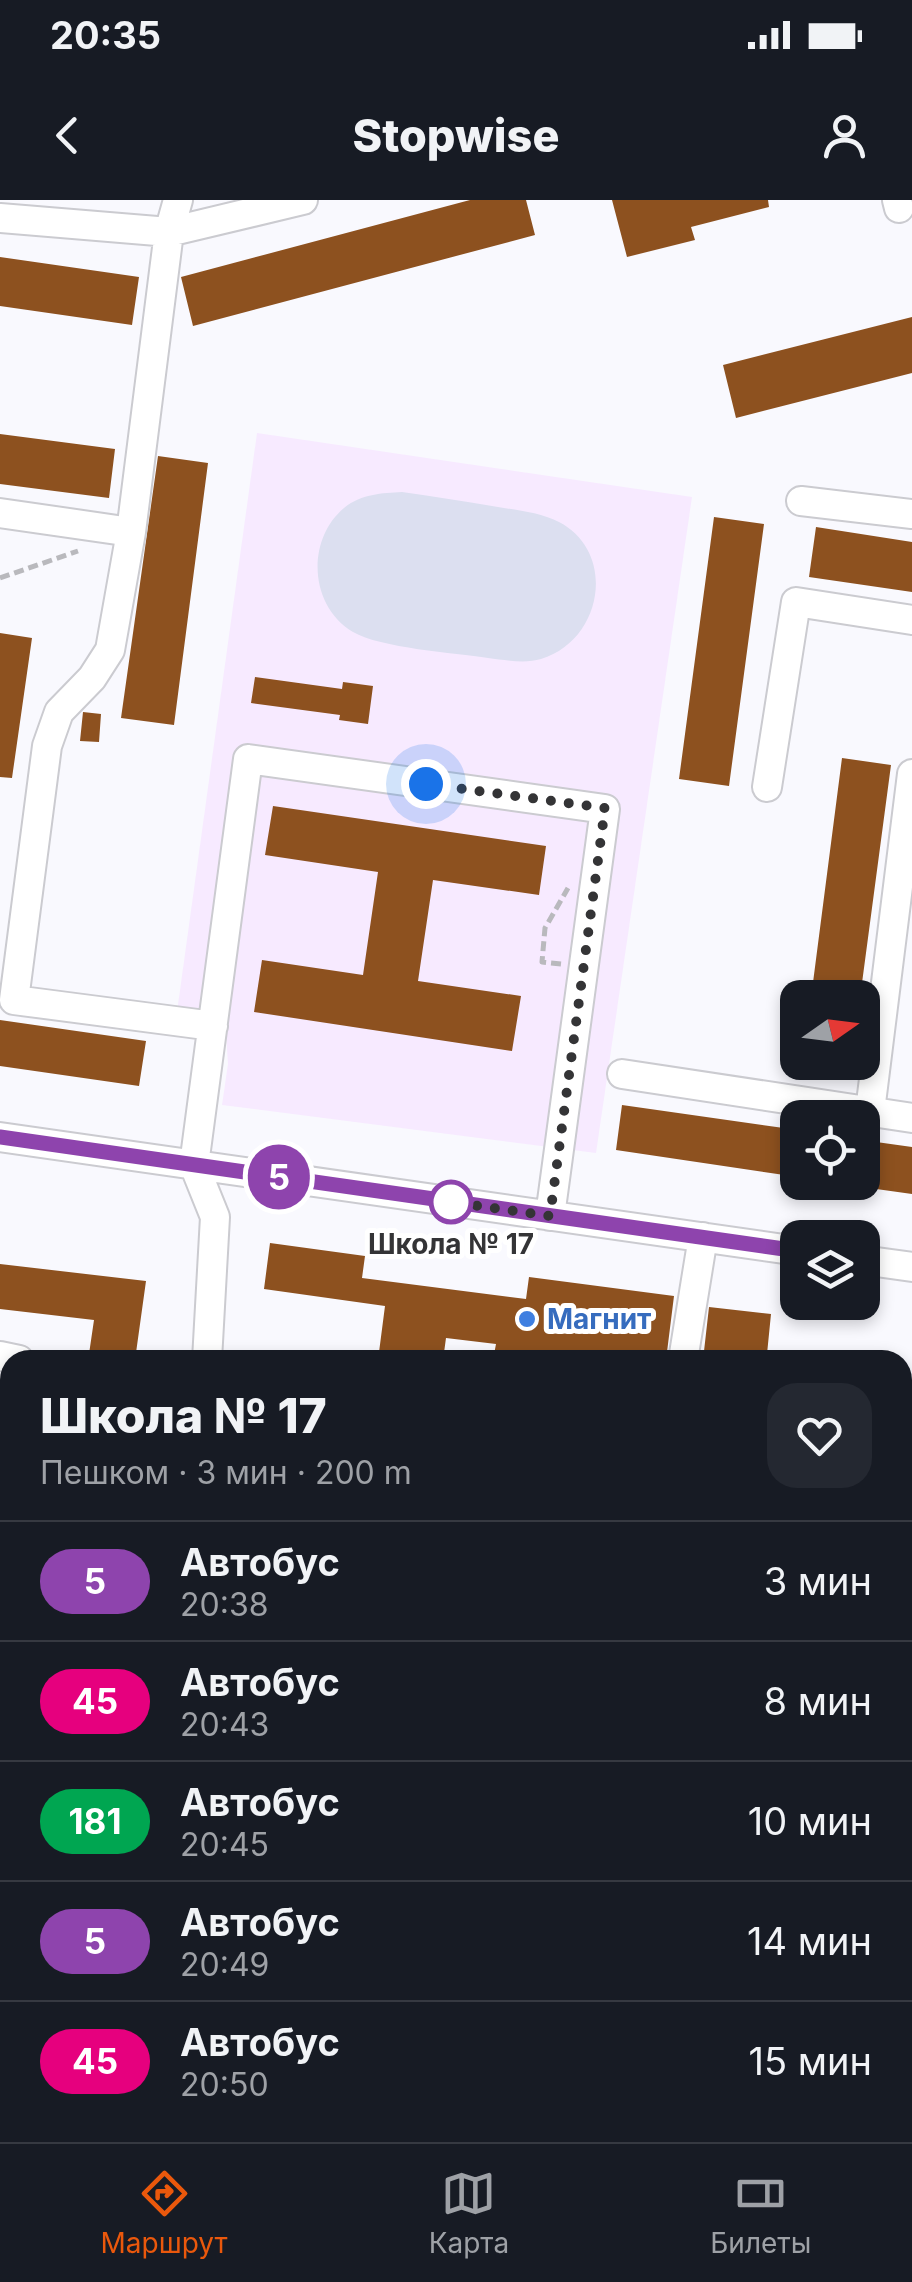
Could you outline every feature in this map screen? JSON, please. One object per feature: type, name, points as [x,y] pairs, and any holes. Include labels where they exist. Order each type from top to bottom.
[{"type":"street","points":[[178,200],[169,232],[132,532],[110,650],[92,678],[59,712],[47,746],[14,1000],[213,1026]]},
{"type":"street","points":[[0,218],[169,232],[303,200]]},
{"type":"street","points":[[801,502],[912,514]]},
{"type":"street","points":[[0,513],[132,532]]},
{"type":"street","points":[[767,787],[796,602],[912,620]]},
{"type":"street","points":[[207,1350],[214,1217],[194,1165],[248,758],[605,808],[550,1216]]},
{"type":"street","points":[[871,1100],[912,774]]},
{"type":"street","points":[[622,1074],[792,1100]]},
{"type":"street","points":[[880,1113],[912,1118]]},
{"type":"street","points":[[0,1137],[780,1248]]},
{"type":"street","points":[[685,1350],[703,1237]]},
{"type":"street","points":[[880,1263],[912,1267]]},
{"type":"path","points":[[0,578],[132,532]]},
{"type":"shaded area","points":[[257,433],[692,497],[596,1153],[222,1105],[228,1064],[225,1019],[177,1012]]},
{"type":"shaded area","points":[[402,492],[535,514],[559,522],[578,536],[590,554],[595,595],[578,634],[562,649],[541,659],[515,661],[381,642],[365,638],[338,621],[321,590],[318,572],[323,537],[332,521],[351,503],[372,495]]},
{"type":"building","points":[[470,200],[526,200],[535,235],[193,326],[181,277]]},
{"type":"building","points":[[612,200],[768,200],[769,207],[691,227],[695,240],[627,257]]},
{"type":"building","points":[[0,257],[139,277],[132,325],[0,306]]},
{"type":"building","points":[[912,317],[912,373],[736,418],[723,365]]},
{"type":"building","points":[[0,434],[115,449],[109,498],[0,484]]},
{"type":"building","points":[[158,456],[208,463],[174,725],[121,718]]},
{"type":"building","points":[[714,517],[764,524],[729,786],[679,779]]},
{"type":"building","points":[[816,527],[912,542],[912,592],[809,577]]},
{"type":"building","points":[[0,633],[32,638],[12,778],[0,777]]},
{"type":"building","points":[[255,677],[342,689],[343,682],[373,686],[368,724],[339,720],[340,715],[251,703]]},
{"type":"building","points":[[83,712],[101,714],[99,742],[80,741]]},
{"type":"building","points":[[842,758],[891,765],[862,980],[813,980]]},
{"type":"building","points":[[273,806],[546,846],[539,895],[433,880],[418,981],[521,996],[512,1051],[254,1012],[262,960],[363,975],[378,872],[265,855]]},
{"type":"building","points":[[0,1020],[146,1041],[139,1086],[0,1066]]},
{"type":"building","points":[[622,1105],[780,1127],[780,1174],[616,1150]]},
{"type":"building","points":[[880,1143],[912,1147],[912,1194],[880,1190]]},
{"type":"building","name":"Магнит","points":[[270,1243],[365,1256],[362,1278],[526,1299],[529,1277],[674,1296],[667,1350],[495,1350],[496,1344],[446,1338],[444,1350],[379,1350],[385,1306],[264,1289]]},
{"type":"building","points":[[0,1264],[146,1281],[136,1350],[90,1350],[94,1320],[0,1309]]},
{"type":"building","points":[[709,1307],[771,1314],[767,1350],[704,1350]]},
{"type":"bus line","name":"5","points":[[0,1137],[780,1248]]},
{"type":"place","name":"Школа № 17","points":[[451,1202]]},
{"type":"place","name":"Магнит","points":[[527,1319]]},
{"type":"route","points":[[426,784],[605,808],[550,1216],[436,1200],[451,1202]]}]
